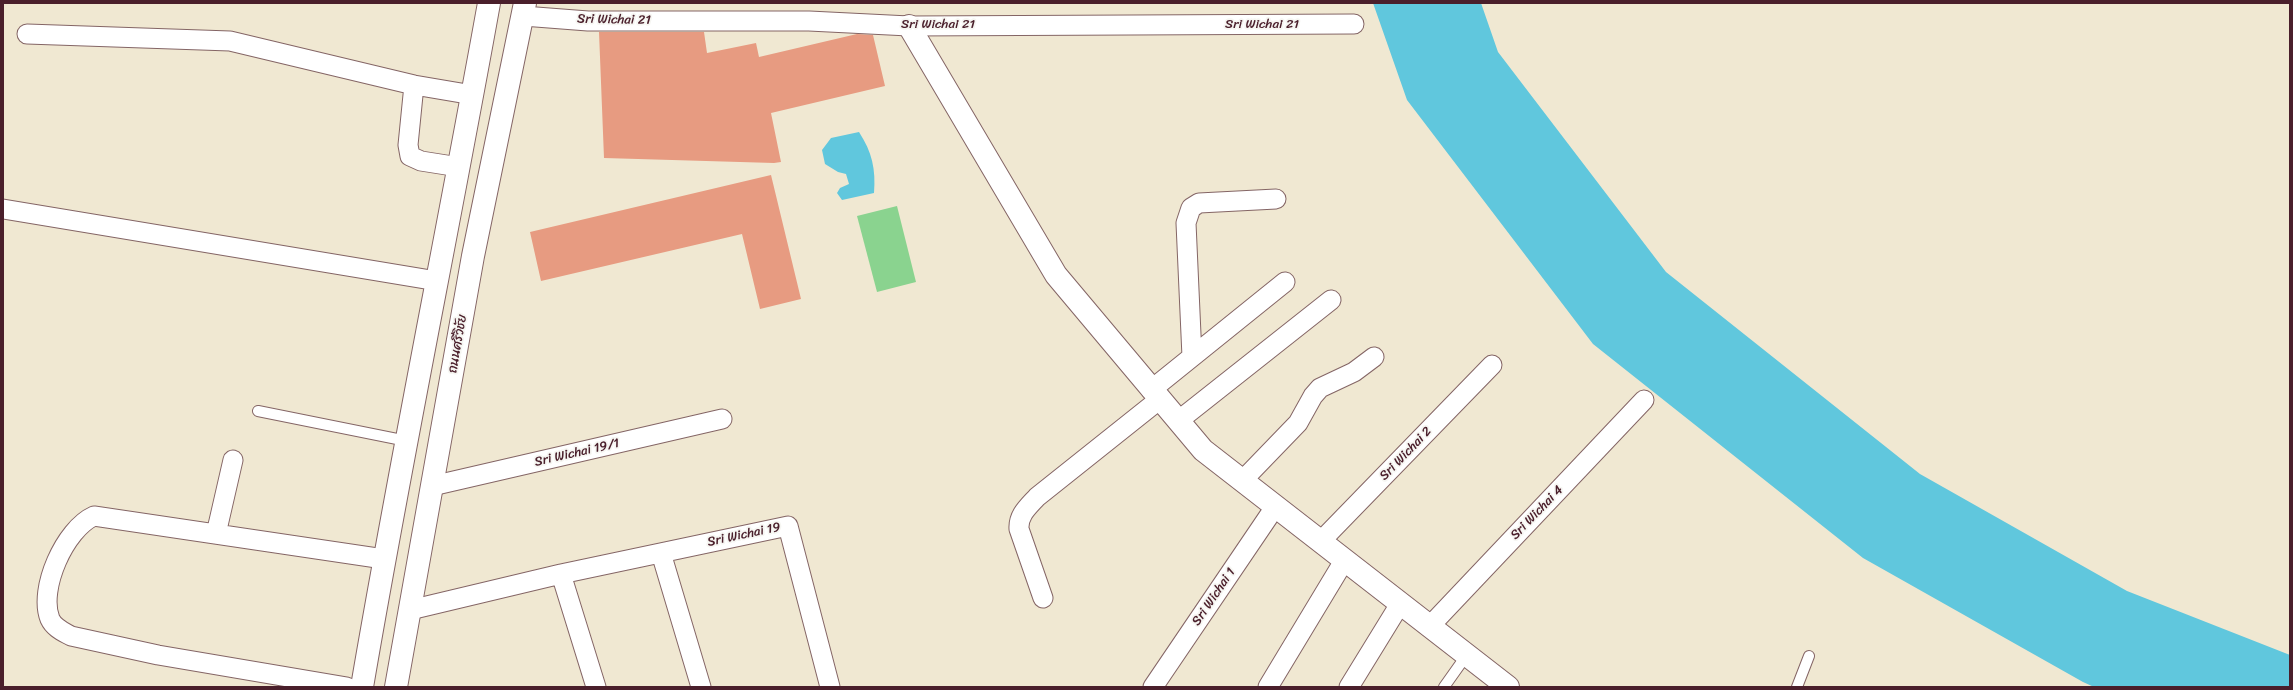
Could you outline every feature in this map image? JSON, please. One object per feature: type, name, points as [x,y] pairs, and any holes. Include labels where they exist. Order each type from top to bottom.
[{"type":"main road","points":[[362,687],[384,559],[417,396],[442,251],[473,95],[489,3]]},
{"type":"main road","name":"ถนนศรีวิชัย","points":[[396,687],[473,256],[524,10]]},
{"type":"main road","points":[[909,26],[1056,275],[1155,395],[1203,450],[1466,656],[1508,687]]},
{"type":"main road","points":[[442,251],[444,260],[448,267],[454,269],[462,269],[473,256]]},
{"type":"main road","points":[[417,396],[425,385],[431,384],[441,386],[446,390],[448,401]]},
{"type":"street","name":"Sri Wichai 21","points":[[524,10],[588,21],[809,21],[909,26],[1354,24]]},
{"type":"street","points":[[27,34],[230,42],[414,85],[473,95]]},
{"type":"street","points":[[414,85],[408,145],[410,156],[421,161],[459,167]]},
{"type":"street","points":[[1192,357],[1186,254],[1187,215],[1191,208],[1200,203],[1276,199]]},
{"type":"street","points":[[3,209],[437,281]]},
{"type":"street","points":[[1043,598],[1019,529],[1019,521],[1024,511],[1037,497],[1155,395],[1192,357],[1285,282]]},
{"type":"street","points":[[1178,421],[1331,300]]},
{"type":"street","points":[[1242,481],[1298,423],[1313,396],[1320,388],[1354,372],[1374,357]]},
{"type":"street","name":"Sri Wichai 2","points":[[1320,542],[1492,365]]},
{"type":"street","name":"Sri Wichai 4","points":[[1429,627],[1644,400]]},
{"type":"street","name":"Sri Wichai 19/1","points":[[432,486],[722,419]]},
{"type":"street","points":[[216,534],[233,460]]},
{"type":"street","name":"Sri Wichai 1","points":[[1153,687],[1275,507]]},
{"type":"street","points":[[347,687],[158,655],[71,636],[59,630],[50,620],[47,604],[50,584],[60,551],[89,518],[100,515],[384,559]]},
{"type":"street","name":"Sri Wichai 19","points":[[410,610],[561,574],[788,526],[830,687]]},
{"type":"street","points":[[660,553],[701,687]]},
{"type":"street","points":[[1268,687],[1344,561]]},
{"type":"street","points":[[561,574],[596,687]]},
{"type":"street","points":[[1349,687],[1400,604]]},
{"type":"lane","points":[[258,411],[407,441]]},
{"type":"lane","points":[[1444,687],[1466,656]]},
{"type":"lane","points":[[1797,687],[1809,656]]},
{"type":"green space","points":[[897,206],[916,282],[877,292],[857,216]]},
{"type":"water","points":[[1373,3],[1481,3],[1498,52],[1666,272],[1920,474],[2127,591],[2290,655],[2290,687],[2094,687],[1863,558],[1593,344],[1407,100]]},
{"type":"water","points":[[859,132],[870,154],[874,168],[874,193],[842,200],[837,193],[840,188],[849,184],[846,174],[838,172],[825,164],[822,150],[831,138]]},
{"type":"building","points":[[599,32],[704,32],[707,53],[756,43],[759,57],[857,34],[873,35],[885,86],[771,113],[781,162],[604,158]]},
{"type":"building","points":[[771,175],[801,299],[760,309],[742,234],[541,281],[530,232]]}]
